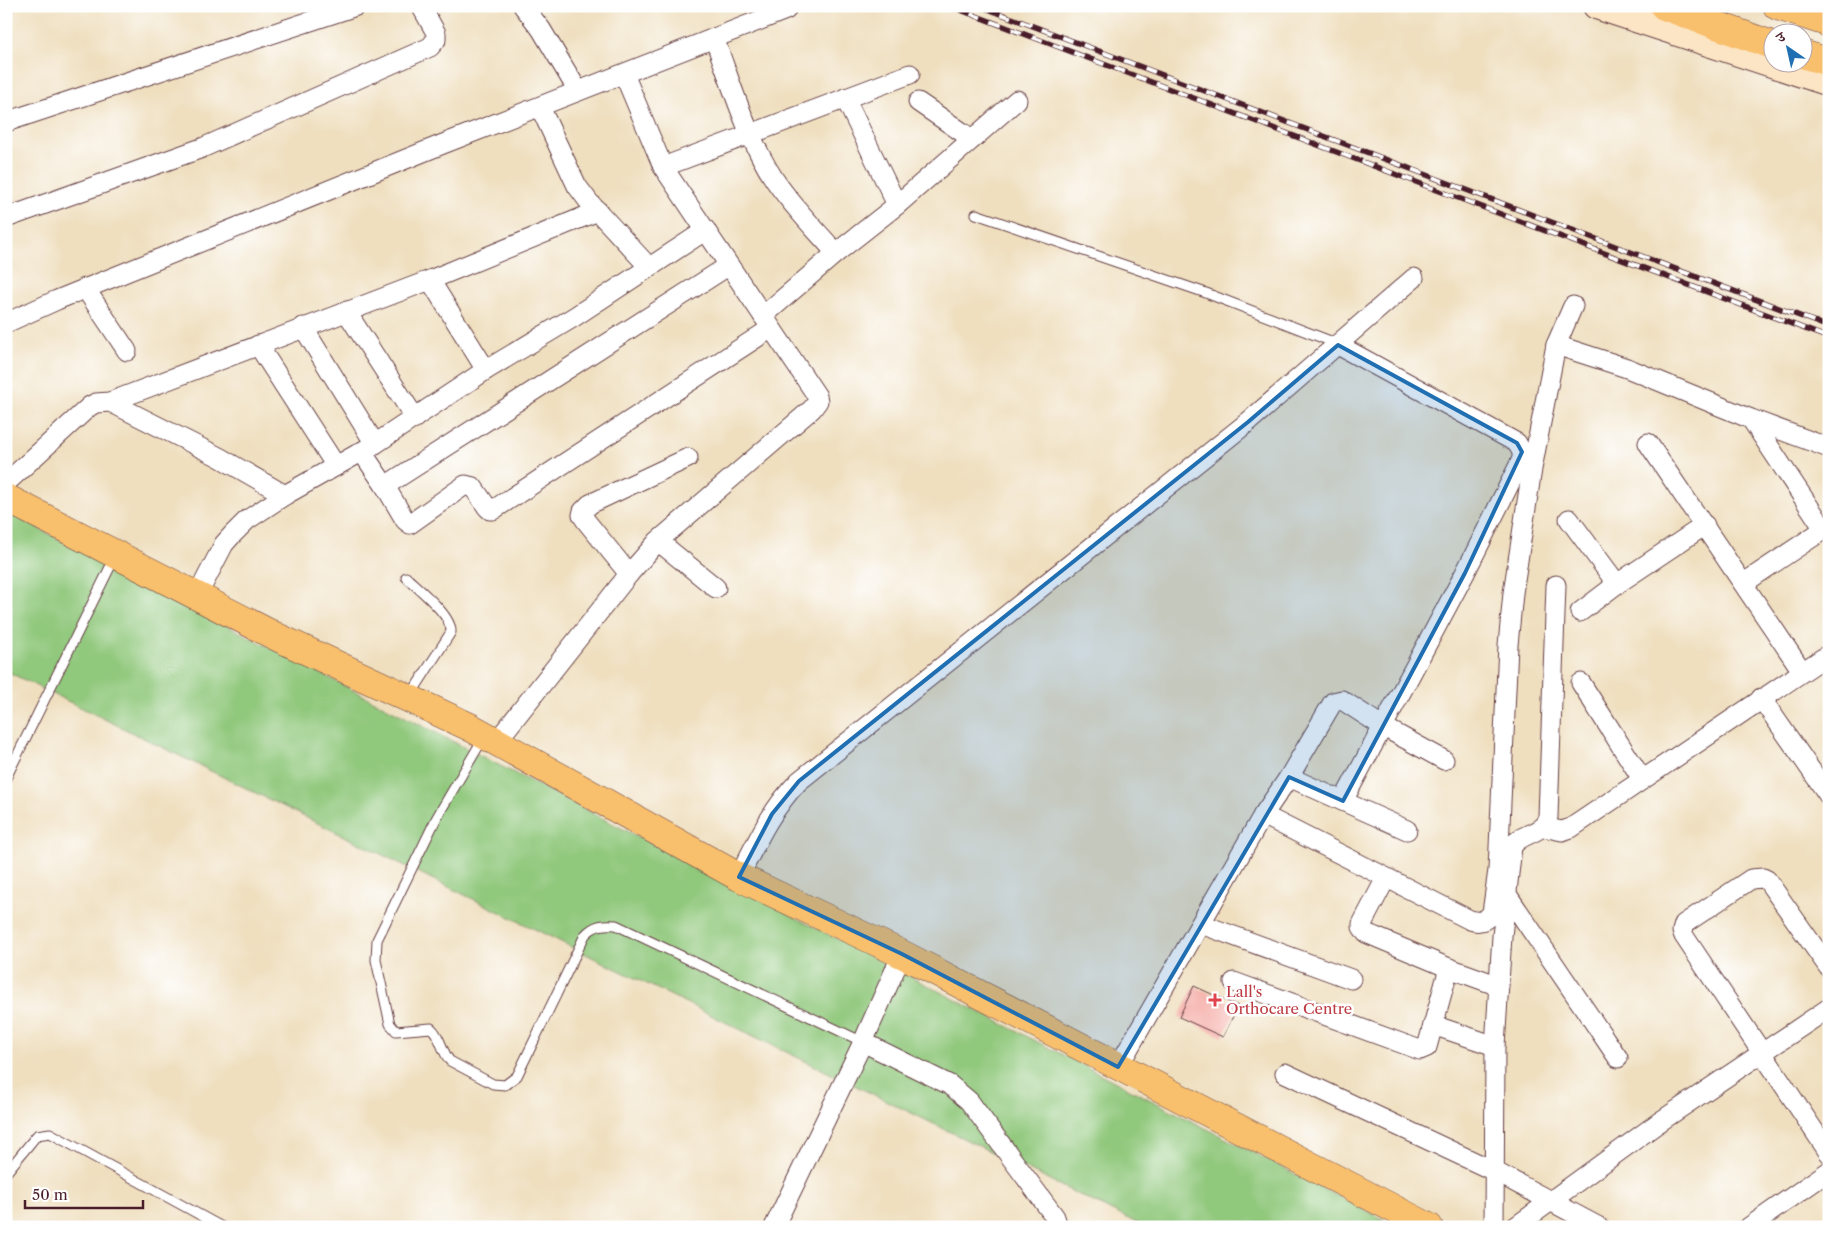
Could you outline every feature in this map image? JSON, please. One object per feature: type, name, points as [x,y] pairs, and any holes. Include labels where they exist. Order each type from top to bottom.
[{"type":"main road","points":[[1596,6],[1829,83]]},
{"type":"main road","points":[[1664,6],[1762,40]]},
{"type":"main road","points":[[1777,6],[1829,23]]},
{"type":"main road","points":[[1812,57],[1829,62]]},
{"type":"main road","points":[[6,498],[275,636],[491,738],[738,877],[902,954],[1429,1227]]},
{"type":"street","points":[[6,122],[356,6]]},
{"type":"street","points":[[6,218],[202,148],[430,47],[436,40],[436,32],[421,6]]},
{"type":"street","points":[[523,6],[540,29],[578,92]]},
{"type":"street","points":[[6,323],[85,288],[786,10]]},
{"type":"street","points":[[714,38],[751,133],[775,180],[836,253]]},
{"type":"street","points":[[491,738],[658,541],[812,409],[818,401],[817,396],[663,167],[624,74]]},
{"type":"street","points":[[663,167],[910,74]]},
{"type":"street","points":[[846,98],[897,205]]},
{"type":"street","points":[[303,327],[368,448],[385,486],[405,520],[410,524],[465,485],[473,487],[487,507],[493,510],[766,322],[836,253],[897,205],[1017,100]]},
{"type":"street","points":[[918,102],[972,140]]},
{"type":"street","points":[[540,107],[577,186],[649,266]]},
{"type":"street","points":[[6,483],[90,406],[96,403],[110,402],[430,280],[598,211]]},
{"type":"street","points":[[197,596],[224,544],[247,520],[285,495],[368,448],[486,370],[574,317],[706,230]]},
{"type":"street","points":[[385,486],[728,266]]},
{"type":"street","points":[[738,877],[772,814],[785,795],[799,781],[1248,422],[1414,278]]},
{"type":"street","points":[[430,280],[486,370]]},
{"type":"street","points":[[85,288],[127,351]]},
{"type":"street","points":[[1264,815],[1470,920],[1482,921],[1492,913],[1498,870],[1508,645],[1513,593],[1532,469],[1556,344],[1573,306]]},
{"type":"street","points":[[346,311],[415,418]]},
{"type":"street","points":[[1338,344],[1517,443],[1522,452],[1522,459],[1465,573],[1343,802]]},
{"type":"street","points":[[1556,344],[1626,368],[1829,448]]},
{"type":"street","points":[[258,345],[336,466]]},
{"type":"street","points":[[110,402],[219,457],[285,495]]},
{"type":"street","points":[[1744,583],[1826,527],[1751,418]]},
{"type":"street","points":[[1648,443],[1802,671]]},
{"type":"street","points":[[629,574],[586,521],[582,515],[583,510],[590,504],[688,458]]},
{"type":"street","points":[[1569,520],[1617,584]]},
{"type":"street","points":[[1580,612],[1617,584],[1705,525]]},
{"type":"street","points":[[658,541],[716,588]]},
{"type":"street","points":[[1494,1227],[1495,1046],[1506,893],[1512,847],[1519,838],[1544,827],[1547,822],[1556,585]]},
{"type":"street","points":[[1544,827],[1562,831],[1567,830],[1829,654]]},
{"type":"street","points":[[1580,683],[1642,779]]},
{"type":"street","points":[[1761,698],[1829,796]]},
{"type":"street","points":[[1118,1067],[1264,815],[1333,702],[1342,700],[1382,726],[1444,760]]},
{"type":"street","points":[[1288,777],[1407,830]]},
{"type":"street","points":[[1386,878],[1362,924],[1363,930],[1366,933],[1449,968],[1499,986]]},
{"type":"street","points":[[1829,968],[1782,900],[1767,880],[1763,878],[1751,880],[1684,924],[1682,931],[1829,1153]]},
{"type":"street","points":[[1506,893],[1618,1058]]},
{"type":"street","points":[[1201,924],[1351,978]]},
{"type":"street","points":[[774,1227],[863,1042],[902,954]]},
{"type":"street","points":[[1234,982],[1420,1050],[1426,1047],[1449,968]]},
{"type":"street","points":[[1514,1227],[1658,1123],[1829,1008]]},
{"type":"street","points":[[1433,1026],[1495,1046]]},
{"type":"street","points":[[863,1042],[950,1086],[969,1101],[1055,1217],[1058,1227]]},
{"type":"street","points":[[1285,1073],[1494,1171],[1599,1227]]},
{"type":"street","points":[[1749,1227],[1829,1171]]},
{"type":"lane","points":[[976,214],[1206,293],[1338,344]]},
{"type":"lane","points":[[6,778],[117,555]]},
{"type":"lane","points":[[406,577],[446,616],[451,626],[450,632],[409,698]]},
{"type":"lane","points":[[491,738],[437,817],[377,940],[376,960],[390,1024],[396,1031],[431,1028],[436,1032],[450,1061],[493,1084],[504,1085],[517,1076],[586,935],[591,929],[605,924],[616,925],[863,1042]]},
{"type":"lane","points":[[6,1173],[37,1134],[50,1133],[222,1227]]},
{"type":"highlighted area","points":[[1338,345],[1517,443],[1522,452],[1465,573],[1343,801],[1289,777],[1118,1067],[902,954],[739,877],[772,814],[799,781],[1248,422]]},
{"type":"green space","points":[[6,512],[1398,1227],[1145,1227],[6,671]]},
{"type":"building","points":[[1194,986],[1238,1006],[1223,1037],[1179,1017]]},
{"type":"railway","points":[[950,6],[1829,338]]},
{"type":"railway","points":[[980,6],[1829,327]]},
{"type":"place","name":"Lall's Orthocare Centre","points":[[1215,1000]]}]
